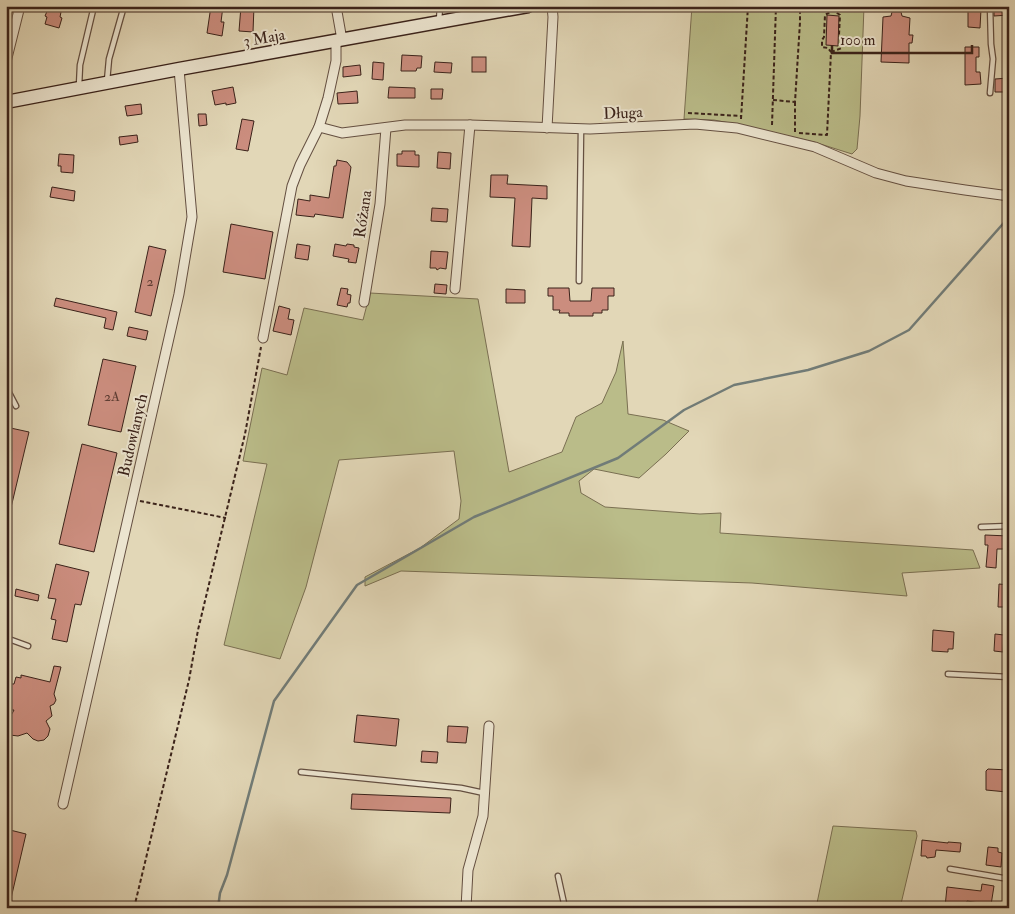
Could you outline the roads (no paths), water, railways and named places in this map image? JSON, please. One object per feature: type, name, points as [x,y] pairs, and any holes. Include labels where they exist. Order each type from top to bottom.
[{"type":"street","points":[[6,62],[20,6]]},
{"type":"street","points":[[263,338],[292,186],[300,164],[319,127],[328,98],[339,41],[336,6]]},
{"type":"street","name":"3 Maja","points":[[6,102],[528,6]]},
{"type":"street","points":[[547,128],[552,6]]},
{"type":"street","name":"Budowlanych","points":[[63,804],[179,294],[192,217],[179,69]]},
{"type":"street","name":"Długa","points":[[319,127],[342,133],[405,125],[581,129],[694,124],[741,129],[815,147],[876,173],[906,181],[1009,196]]},
{"type":"street","points":[[456,289],[470,125]]},
{"type":"street","name":"Różana","points":[[364,302],[380,204],[386,128]]},
{"type":"street","points":[[466,908],[468,870],[483,816],[489,726]]},
{"type":"lane","points":[[79,88],[80,65],[94,6]]},
{"type":"lane","points":[[107,82],[109,60],[124,6]]},
{"type":"lane","points":[[439,22],[440,6]]},
{"type":"lane","points":[[990,6],[993,59],[990,92]]},
{"type":"lane","points":[[580,281],[581,129]]},
{"type":"lane","points":[[6,387],[16,406]]},
{"type":"lane","points":[[981,527],[1009,526]]},
{"type":"lane","points":[[6,638],[28,646]]},
{"type":"lane","points":[[948,674],[1009,677]]},
{"type":"lane","points":[[301,772],[461,788],[484,793]]},
{"type":"lane","points":[[950,869],[1009,879]]},
{"type":"lane","points":[[558,876],[565,908]]},
{"type":"waterway","points":[[218,908],[220,893],[227,875],[274,701],[357,585],[474,517],[618,458],[684,410],[734,385],[808,370],[869,351],[909,330],[1009,217]]}]
